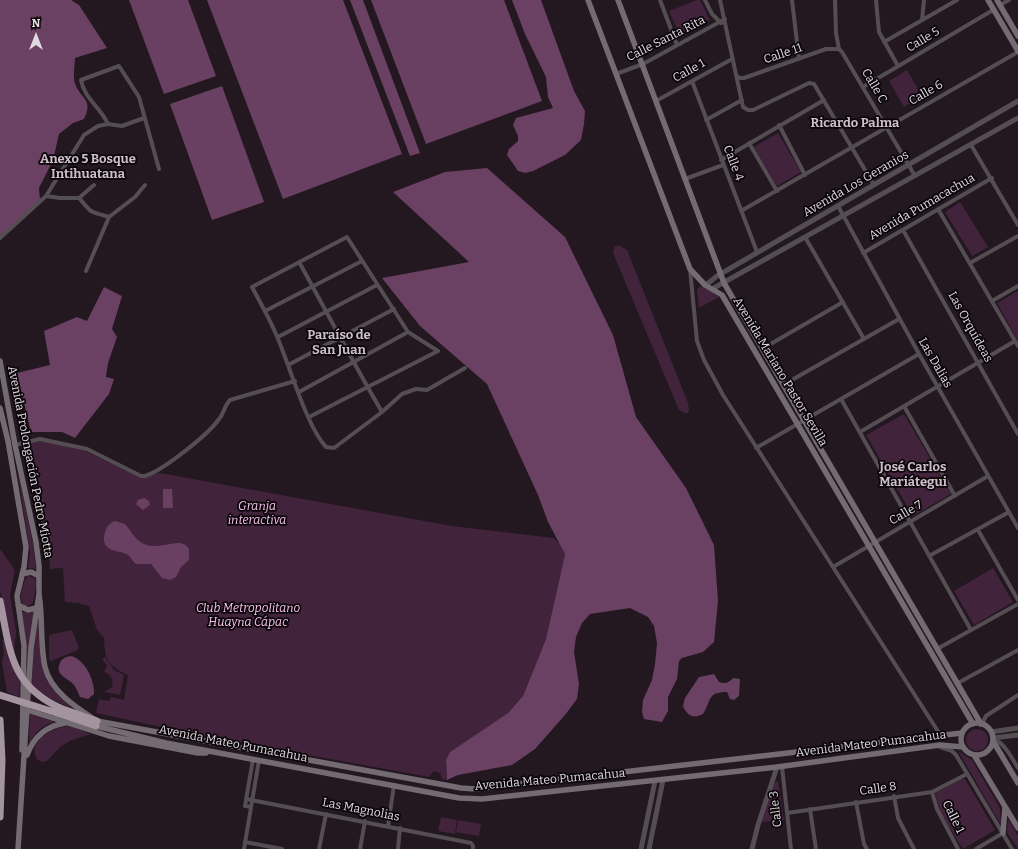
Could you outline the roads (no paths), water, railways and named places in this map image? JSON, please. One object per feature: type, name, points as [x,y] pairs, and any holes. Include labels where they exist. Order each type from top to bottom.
[{"type":"highway","points":[[0,601],[12,661],[38,696],[59,711]]},
{"type":"highway","points":[[0,695],[96,723]]},
{"type":"highway","points":[[0,720],[2,778],[0,817]]},
{"type":"main road","name":"Avenida Mariano Pastor Sevilla","points":[[588,0],[690,269],[706,286],[722,295],[973,724]]},
{"type":"main road","name":"Avenida Mariano Pastor Sevilla","points":[[618,0],[724,283],[874,542],[982,724]]},
{"type":"main road","points":[[988,0],[1018,51]]},
{"type":"main road","points":[[999,2],[1018,36]]},
{"type":"main road","name":"Avenida Prolongación Pedro Miotta","points":[[0,361],[15,445],[36,542],[39,576],[39,594],[32,629],[25,709]]},
{"type":"main road","name":"Avenida Prolongación Pedro Miotta","points":[[0,408],[8,441],[24,539],[25,561],[18,591],[18,605],[24,641],[25,709]]},
{"type":"main road","points":[[22,574],[31,572],[39,576]]},
{"type":"main road","points":[[39,594],[42,612],[45,668],[49,678],[60,693],[96,723]]},
{"type":"main road","points":[[18,605],[28,610],[36,608]]},
{"type":"main road","points":[[18,849],[24,765],[25,709],[122,739],[198,753],[217,753]]},
{"type":"main road","points":[[24,765],[29,749],[40,733],[53,726],[66,722]]},
{"type":"main road","name":"Avenida Mateo Pumacahua","points":[[96,723],[375,773],[475,789],[941,736],[962,732]]},
{"type":"main road","name":"Avenida Mateo Pumacahua","points":[[96,723],[166,744],[459,798],[482,799],[779,767],[945,744],[963,747]]},
{"type":"main road","points":[[1018,783],[992,737],[982,724],[973,724],[962,732],[961,737],[963,747],[974,755],[1018,828]]},
{"type":"main road","points":[[974,755],[987,751],[992,737]]},
{"type":"main road","points":[[1003,833],[1005,806]]},
{"type":"street","points":[[660,0],[677,45]]},
{"type":"street","points":[[705,0],[725,28]]},
{"type":"street","points":[[720,0],[743,107],[748,110],[754,110],[811,83],[814,84],[874,185]]},
{"type":"street","points":[[792,0],[799,59]]},
{"type":"street","points":[[835,0],[838,49]]},
{"type":"street","points":[[876,0],[879,32],[898,66]]},
{"type":"street","points":[[922,20],[924,0]]},
{"type":"street","points":[[884,42],[957,0]]},
{"type":"street","points":[[999,2],[1009,0]]},
{"type":"street","name":"Calle 5","points":[[863,87],[993,10]]},
{"type":"street","name":"Calle Santa Rita","points":[[616,74],[643,64],[725,19]]},
{"type":"street","name":"Calle 11","points":[[735,74],[739,78],[744,78],[826,50],[838,49]]},
{"type":"street","name":"Calle C","points":[[838,49],[842,52],[915,176]]},
{"type":"street","name":"Calle 6","points":[[741,212],[1018,51]]},
{"type":"street","name":"Calle 1","points":[[656,101],[732,59]]},
{"type":"street","points":[[108,124],[104,115],[86,92],[81,80],[116,66],[120,67],[139,97],[159,169]]},
{"type":"street","name":"Calle 4","points":[[692,81],[723,166],[757,252]]},
{"type":"street","points":[[706,120],[742,100]]},
{"type":"street","points":[[721,160],[824,100]]},
{"type":"street","name":"Avenida Los Geranios","points":[[706,286],[721,273],[1018,101]]},
{"type":"street","points":[[0,238],[46,196],[84,136],[98,126],[108,124],[122,126],[144,118]]},
{"type":"street","name":"Avenida Los Geranios","points":[[712,289],[1018,118]]},
{"type":"street","points":[[779,125],[805,174]]},
{"type":"street","points":[[749,143],[777,191]]},
{"type":"street","points":[[971,145],[992,178],[1018,225]]},
{"type":"street","points":[[685,178],[723,166]]},
{"type":"street","name":"Avenida Pumacachua","points":[[863,253],[992,178]]},
{"type":"street","points":[[46,196],[79,198],[94,185]]},
{"type":"street","points":[[86,271],[109,217],[135,197],[145,185]]},
{"type":"street","points":[[79,198],[93,214],[109,217]]},
{"type":"street","name":"Las Dalias","points":[[838,206],[918,354],[1018,528]]},
{"type":"street","points":[[938,209],[1018,346]]},
{"type":"street","name":"Las Orquídeas","points":[[903,230],[979,362],[1018,434]]},
{"type":"street","points":[[970,264],[1018,236]]},
{"type":"street","points":[[309,417],[438,351],[408,332],[347,237],[252,287],[278,337],[309,417],[322,443],[326,447],[334,448],[409,390],[427,390],[465,368]]},
{"type":"street","points":[[805,237],[864,339]]},
{"type":"street","points":[[265,311],[362,261]]},
{"type":"street","points":[[298,262],[382,412]]},
{"type":"street","points":[[732,267],[738,275]]},
{"type":"street","points":[[690,269],[697,341],[704,360],[723,395],[756,448],[941,736]]},
{"type":"street","points":[[278,337],[377,285]]},
{"type":"street","points":[[992,301],[1018,286]]},
{"type":"street","points":[[762,349],[842,302]]},
{"type":"street","points":[[288,364],[394,309]]},
{"type":"street","points":[[783,385],[899,319]]},
{"type":"street","points":[[299,392],[408,332]]},
{"type":"street","points":[[860,432],[1015,341]]},
{"type":"street","points":[[756,448],[918,354]]},
{"type":"street","points":[[15,445],[40,439],[88,449],[141,476],[145,476],[184,452],[210,429],[220,419],[226,404],[230,400],[295,381]]},
{"type":"street","points":[[841,399],[971,630]]},
{"type":"street","points":[[904,406],[955,496]]},
{"type":"street","name":"Calle 7","points":[[833,567],[988,476]]},
{"type":"street","points":[[929,556],[1009,512]]},
{"type":"street","points":[[978,530],[1018,600]]},
{"type":"street","points":[[937,649],[1018,604]]},
{"type":"street","points":[[958,683],[1018,650]]},
{"type":"street","points":[[982,724],[986,716],[1018,696]]},
{"type":"street","points":[[992,737],[1018,728]]},
{"type":"street","points":[[992,737],[1018,735]]},
{"type":"street","points":[[992,737],[1002,744],[1018,768]]},
{"type":"street","points":[[932,746],[952,751],[968,774],[1012,849]]},
{"type":"street","points":[[251,807],[245,806],[256,760]]},
{"type":"street","points":[[244,849],[252,800],[256,760]]},
{"type":"street","points":[[752,849],[758,824],[779,767]]},
{"type":"street","name":"Calle 3","points":[[779,767],[787,813],[791,849]]},
{"type":"street","name":"Calle 8","points":[[787,813],[894,796],[932,792],[968,774]]},
{"type":"street","points":[[649,849],[663,780]]},
{"type":"street","points":[[641,849],[655,781]]},
{"type":"street","points":[[388,826],[394,785]]},
{"type":"street","name":"Calle 1","points":[[932,792],[936,810],[958,849]]},
{"type":"street","points":[[894,796],[898,818],[914,849]]},
{"type":"street","name":"Las Magnolias","points":[[246,799],[365,821],[471,843],[473,849]]},
{"type":"street","points":[[856,802],[864,844],[867,849]]},
{"type":"street","points":[[810,810],[816,849]]},
{"type":"street","points":[[319,849],[326,814]]},
{"type":"street","points":[[360,849],[365,821]]},
{"type":"street","points":[[398,849],[400,828]]},
{"type":"street","points":[[976,849],[1003,833]]},
{"type":"street","points":[[245,842],[282,849]]},
{"type":"district","name":"Ricardo Palma","points":[[855,123]]},
{"type":"district","name":"Anexo 5 Bosque Intihuatana","points":[[88,166]]},
{"type":"district","name":"Paraíso de San Juan","points":[[339,342]]},
{"type":"district","name":"José Carlos Mariátegui","points":[[913,474]]},
{"type":"park label","name":"Granja interactiva","points":[[257,514]]},
{"type":"park label","name":"Club Metropolitano Huayna Cápac","points":[[248,616]]}]
